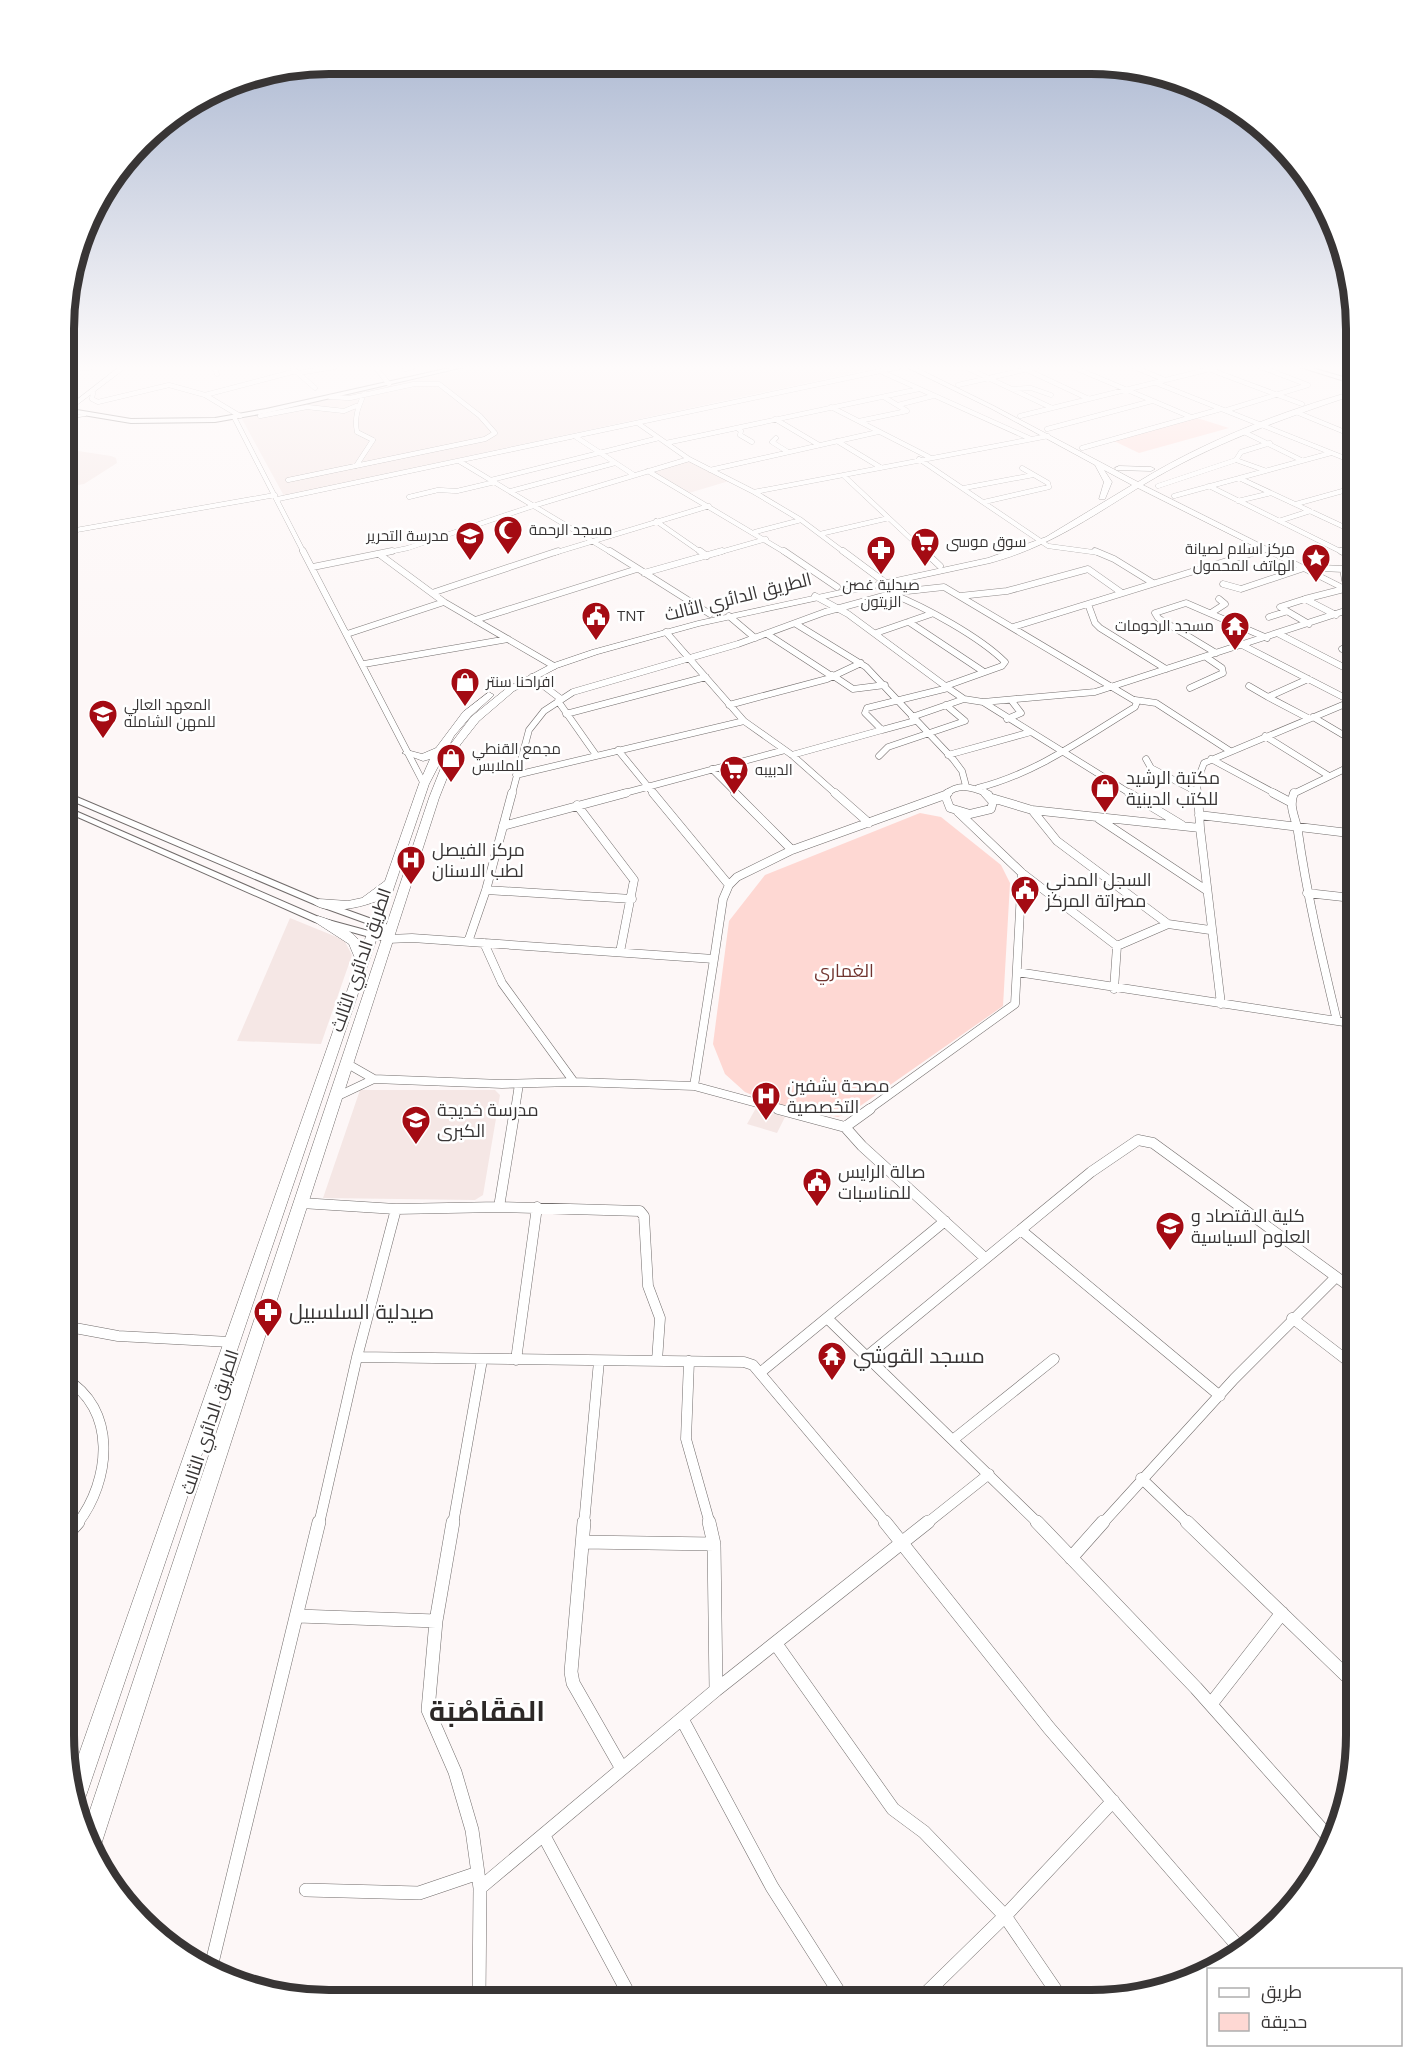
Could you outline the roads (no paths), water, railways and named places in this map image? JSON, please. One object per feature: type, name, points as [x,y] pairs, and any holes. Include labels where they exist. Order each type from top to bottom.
[{"type":"main road","points":[[1096,463],[1108,482],[1102,497]]},
{"type":"main road","points":[[1098,463],[1174,496],[1321,568],[1344,584]]},
{"type":"main road","points":[[1110,463],[1137,481]]},
{"type":"main road","name":"الطريق الدائري الثالث","points":[[78,1787],[424,784],[438,751],[457,723],[477,704],[507,682],[617,639],[710,614],[837,587],[889,586],[940,566],[997,553],[1038,540],[1102,497],[1168,463]]},
{"type":"main road","name":"الطريق الدائري الثالث","points":[[1155,471],[1173,463]]},
{"type":"main road","points":[[1119,468],[1155,471],[1163,492],[1266,549],[1344,584]]},
{"type":"main road","name":"الطريق الدائري الثالث","points":[[94,1834],[346,1063],[434,798],[455,745],[483,711],[511,689],[550,664],[729,616],[815,597],[889,586],[990,560],[1038,540],[1116,497],[1137,481]]},
{"type":"main road","points":[[1116,497],[1163,492]]},
{"type":"main road","points":[[407,753],[423,758],[438,751]]},
{"type":"main road","points":[[320,903],[346,905],[363,903],[379,894],[392,880]]},
{"type":"main road","points":[[318,920],[353,939],[362,953],[363,963]]},
{"type":"main road","points":[[211,1399],[236,1399]]},
{"type":"street","points":[[260,463],[424,784]]},
{"type":"street","points":[[288,480],[369,463]]},
{"type":"street","points":[[74,531],[277,497],[447,463]]},
{"type":"street","points":[[463,463],[536,505],[710,614]]},
{"type":"street","points":[[409,497],[438,490],[457,491],[558,463]]},
{"type":"street","points":[[511,491],[614,463]]},
{"type":"street","points":[[616,463],[634,475]]},
{"type":"street","points":[[313,567],[425,542],[536,505],[674,463]]},
{"type":"street","points":[[697,463],[754,492],[801,520],[910,601],[1004,658],[1005,662],[1002,666],[947,687],[864,710],[882,730]]},
{"type":"street","points":[[710,470],[739,463]]},
{"type":"street","points":[[874,463],[880,467]]},
{"type":"street","points":[[754,492],[898,463]]},
{"type":"street","points":[[926,463],[1038,540],[1063,551],[1083,549],[1101,553],[1153,583]]},
{"type":"street","points":[[1163,492],[1228,463]]},
{"type":"street","points":[[1245,463],[1264,470]]},
{"type":"street","points":[[1174,496],[1289,463]]},
{"type":"street","points":[[984,502],[1049,487],[1022,468]]},
{"type":"street","points":[[648,471],[755,532],[837,587]]},
{"type":"street","points":[[843,474],[940,566]]},
{"type":"street","points":[[964,488],[1033,475]]},
{"type":"street","points":[[1238,477],[1346,527]]},
{"type":"street","points":[[1209,486],[1346,554]]},
{"type":"street","points":[[1296,504],[1346,490]]},
{"type":"street","points":[[1238,501],[1271,493]]},
{"type":"street","points":[[432,593],[592,540],[709,506]]},
{"type":"street","points":[[1279,521],[1310,511]]},
{"type":"street","points":[[820,534],[889,518]]},
{"type":"street","points":[[755,532],[801,520]]},
{"type":"street","points":[[656,521],[707,556]]},
{"type":"street","points":[[644,573],[766,539]]},
{"type":"street","points":[[1013,627],[1266,549]]},
{"type":"street","points":[[379,554],[444,602],[550,664]]},
{"type":"street","points":[[959,596],[1007,591],[1088,568],[1122,593]]},
{"type":"street","points":[[1223,584],[1234,590],[1241,589],[1304,568]]},
{"type":"street","points":[[1321,568],[1346,568]]},
{"type":"street","points":[[475,620],[637,569]]},
{"type":"street","points":[[1310,624],[1284,612],[1281,606],[1344,584],[1343,569]]},
{"type":"street","points":[[468,942],[486,890],[529,730],[544,711],[559,700],[587,687],[767,634],[838,609],[889,586],[939,586],[1135,700],[1156,703],[1230,751]]},
{"type":"street","points":[[815,597],[876,633],[964,699],[983,702],[1073,695],[1114,687],[1346,611]]},
{"type":"street","points":[[1211,613],[1225,604],[1219,599]]},
{"type":"street","points":[[1305,599],[1336,615]]},
{"type":"street","points":[[347,634],[444,602]]},
{"type":"street","points":[[1216,653],[1155,616],[1155,613],[1182,603],[1267,638]]},
{"type":"street","points":[[1088,604],[1095,623],[1100,628],[1166,669]]},
{"type":"street","points":[[1269,617],[1284,612]]},
{"type":"street","points":[[876,633],[931,614]]},
{"type":"street","points":[[729,616],[755,638]]},
{"type":"street","points":[[909,622],[984,672]]},
{"type":"street","points":[[796,624],[861,663],[885,685],[962,771],[966,786]]},
{"type":"street","points":[[666,632],[744,721],[792,755],[868,823]]},
{"type":"street","points":[[767,634],[853,689],[885,685]]},
{"type":"street","points":[[1279,634],[1346,668]]},
{"type":"street","points":[[364,664],[508,639]]},
{"type":"street","points":[[1242,645],[1346,696]]},
{"type":"street","points":[[1342,649],[1346,647]]},
{"type":"street","points":[[1190,688],[1223,673],[1222,668],[1206,657]]},
{"type":"street","points":[[729,705],[827,679],[831,675],[861,663]]},
{"type":"street","points":[[532,677],[559,700],[566,714],[596,755]]},
{"type":"street","points":[[566,714],[706,677]]},
{"type":"street","points":[[1268,697],[1308,679]]},
{"type":"street","points":[[1249,686],[1346,737]]},
{"type":"street","points":[[792,755],[882,730],[964,699]]},
{"type":"street","points":[[1007,719],[1021,713],[1011,700]]},
{"type":"street","points":[[694,1086],[723,899],[729,885],[746,871],[792,850],[945,795],[952,788],[966,786],[978,788],[999,784],[1030,772],[1136,707],[1138,704],[1135,700]]},
{"type":"street","points":[[983,702],[1007,719],[1184,826]]},
{"type":"street","points":[[1221,1004],[1210,930],[1200,828],[1197,792],[1200,770],[1211,759],[1346,703]]},
{"type":"street","points":[[879,756],[888,747],[965,721],[946,705]]},
{"type":"street","points":[[516,775],[744,721]]},
{"type":"street","points":[[948,755],[1031,732]]},
{"type":"street","points":[[1265,736],[1329,776]]},
{"type":"street","points":[[618,750],[729,885]]},
{"type":"street","points":[[503,826],[785,750]]},
{"type":"street","points":[[1146,759],[1151,768],[1197,792]]},
{"type":"street","points":[[1211,759],[1290,802]]},
{"type":"street","points":[[712,769],[792,850]]},
{"type":"street","points":[[1337,1021],[1307,893],[1297,827],[1290,802],[1294,792],[1346,769]]},
{"type":"street","points":[[991,809],[991,796],[999,784]]},
{"type":"street","points":[[978,788],[991,796],[1029,809],[1057,841],[1168,924],[1210,930]]},
{"type":"street","points":[[945,795],[946,804],[1022,873],[1117,946]]},
{"type":"street","points":[[74,799],[320,903],[374,930]]},
{"type":"street","points":[[578,805],[634,880],[620,952]]},
{"type":"street","points":[[917,805],[982,814]]},
{"type":"street","points":[[974,830],[982,814],[991,809],[1029,809],[1200,828]]},
{"type":"street","points":[[74,812],[318,920],[411,938],[714,959]]},
{"type":"street","points":[[1200,815],[1346,833]]},
{"type":"street","points":[[1096,817],[1206,890]]},
{"type":"street","points":[[845,1127],[1015,1004],[1022,873]]},
{"type":"street","points":[[486,890],[632,899]]},
{"type":"street","points":[[1307,893],[1343,897]]},
{"type":"street","points":[[1117,946],[1168,924]]},
{"type":"street","points":[[484,943],[502,983],[574,1082]]},
{"type":"street","points":[[1114,988],[1117,946]]},
{"type":"street","points":[[1017,972],[1346,1022]]},
{"type":"street","points":[[346,1063],[374,1079],[519,1084],[574,1082],[694,1086],[845,1127],[862,1146],[985,1258]]},
{"type":"street","points":[[336,1098],[374,1079]]},
{"type":"street","points":[[499,1207],[519,1084]]},
{"type":"street","points":[[866,1357],[1091,1172],[1134,1141],[1143,1140],[1153,1143],[1346,1284]]},
{"type":"street","points":[[301,1203],[396,1209],[537,1207],[640,1210],[644,1216],[648,1286],[660,1317],[657,1361]]},
{"type":"street","points":[[516,1360],[537,1207]]},
{"type":"street","points":[[212,1962],[298,1616],[357,1357],[396,1209]]},
{"type":"street","points":[[761,1372],[945,1221]]},
{"type":"street","points":[[1022,1231],[1220,1395]]},
{"type":"street","points":[[1071,1558],[1141,1478],[1292,1318],[1336,1277]]},
{"type":"street","points":[[1292,1318],[1346,1360]]},
{"type":"street","points":[[828,1319],[954,1439],[1071,1558],[1211,1704],[1326,1834]]},
{"type":"street","points":[[74,1328],[118,1336],[230,1341]]},
{"type":"street","points":[[357,1357],[744,1362],[761,1372],[1049,1728],[1236,1946]]},
{"type":"street","points":[[954,1439],[1054,1359]]},
{"type":"street","points":[[479,1990],[479,1881],[472,1830],[455,1772],[428,1710],[436,1621],[482,1360]]},
{"type":"street","points":[[599,1361],[571,1672],[573,1683],[621,1767]]},
{"type":"street","points":[[689,1361],[685,1438],[690,1461],[711,1520],[714,1544],[716,1690]]},
{"type":"street","points":[[74,1384],[84,1389],[91,1400],[104,1437],[106,1456],[99,1491],[91,1508],[74,1527]]},
{"type":"street","points":[[306,1890],[419,1893],[479,1881],[544,1836],[621,1767],[776,1644],[900,1541],[989,1474]]},
{"type":"street","points":[[1141,1478],[1346,1675]]},
{"type":"street","points":[[582,1542],[714,1544]]},
{"type":"street","points":[[1211,1704],[1282,1613]]},
{"type":"street","points":[[298,1616],[436,1621]]},
{"type":"street","points":[[776,1644],[893,1809],[924,1832],[1005,1916],[1055,1990]]},
{"type":"street","points":[[682,1719],[772,1887],[838,1990]]},
{"type":"street","points":[[929,1990],[1005,1916],[1113,1801]]},
{"type":"street","points":[[544,1836],[627,1990]]},
{"type":"place","name":"مسجد الرحمة","points":[[508,556]]},
{"type":"place","name":"مدرسة التحرير","points":[[470,562]]},
{"type":"place","name":"سوق موسى","points":[[925,568]]},
{"type":"place","name":"صيدلية غصن الزيتون","points":[[881,576]]},
{"type":"place","name":"مركز اسلام لصيانة الهاتف المحمول","points":[[1316,584]]},
{"type":"place","name":"TNT","points":[[596,642]]},
{"type":"place","name":"مسجد الرحومات","points":[[1235,652]]},
{"type":"place","name":"افراحنا سنتر","points":[[465,708]]},
{"type":"place","name":"المعهد العالي للمهن الشامله","points":[[103,740]]},
{"type":"place","name":"مجمع القنطي للملابس","points":[[451,784]]},
{"type":"place","name":"الدبيبه","points":[[734,796]]},
{"type":"place","name":"مكتبة الرشيد للكتب الدينية","points":[[1105,814]]},
{"type":"place","name":"مركز الفيصل لطب الاسنان","points":[[411,886]]},
{"type":"place","name":"السجل المدني مصراتة المركز","points":[[1025,916]]},
{"type":"place","name":"مصحة يشفين التخصصية","points":[[766,1122]]},
{"type":"place","name":"مدرسة خديجة الكبرى","points":[[416,1146]]},
{"type":"place","name":"صالة الرايس للمناسبات","points":[[817,1208]]},
{"type":"place","name":"كلية الاقتصاد و العلوم السياسية","points":[[1170,1252]]},
{"type":"place","name":"صيدلية السلسبيل","points":[[268,1338]]},
{"type":"place","name":"مسجد القوشي","points":[[832,1382]]},
{"type":"district","name":"المَقَاصْبَة","points":[[487,1711]]},
{"type":"park label","name":"الغماري","points":[[844,971]]}]
